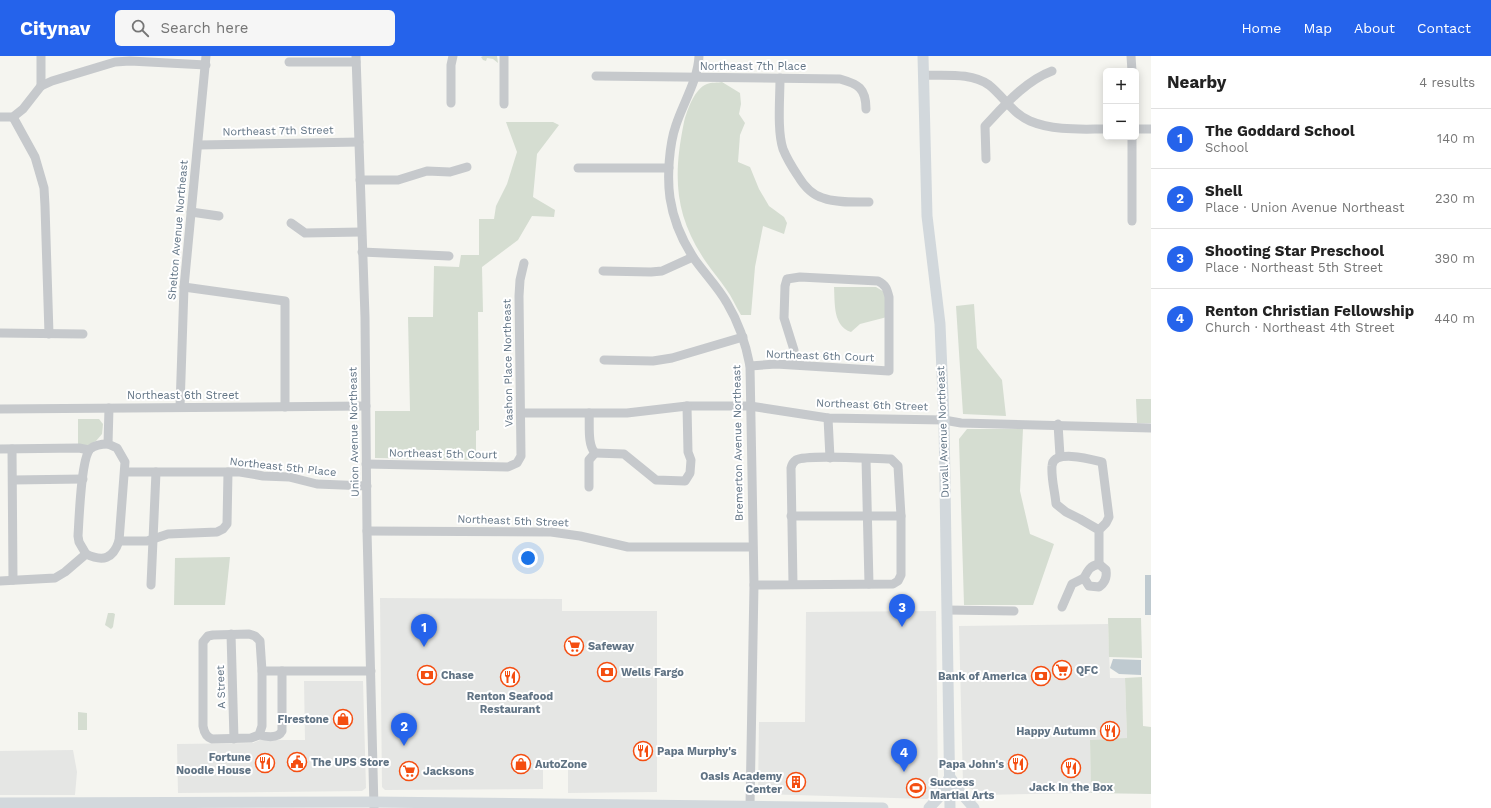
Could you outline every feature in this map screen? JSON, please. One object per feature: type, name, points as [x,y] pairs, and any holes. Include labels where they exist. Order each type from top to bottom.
[{"type":"main road","name":"Duvall Avenue Northeast","points":[[923,56],[928,216],[940,324],[944,420],[950,808]]},
{"type":"main road","points":[[930,808],[941,795],[950,776]]},
{"type":"main road","points":[[950,776],[961,793],[974,808]]},
{"type":"main road","points":[[0,803],[883,808]]},
{"type":"street","points":[[41,56],[41,86]]},
{"type":"street","points":[[451,103],[452,56]]},
{"type":"street","points":[[504,56],[504,104]]},
{"type":"street","name":"Bremerton Avenue Northeast","points":[[699,56],[694,78],[675,126],[671,145],[669,168],[670,196],[674,215],[693,257],[728,304],[743,337],[750,366],[756,807]]},
{"type":"street","points":[[1132,56],[1132,68]]},
{"type":"street","points":[[289,62],[356,59]]},
{"type":"street","name":"Union Avenue Northeast","points":[[356,59],[365,317],[367,531],[374,805]]},
{"type":"street","points":[[0,117],[13,117],[23,109],[41,86],[52,81],[115,62],[206,60]]},
{"type":"street","name":"Shelton Avenue Northeast","points":[[180,407],[184,287],[206,60]]},
{"type":"street","points":[[986,159],[985,126],[1006,103],[1040,75],[1052,71]]},
{"type":"street","points":[[923,75],[965,76],[978,80],[989,85],[1006,103],[1029,120],[1043,126],[1060,129],[1103,129]]},
{"type":"street","name":"Northeast 7th Place","points":[[596,76],[840,79],[853,82],[861,89],[866,98],[866,109]]},
{"type":"street","points":[[780,78],[780,133],[783,148],[788,160],[802,183],[813,194],[822,198],[836,201],[869,202]]},
{"type":"street","points":[[13,117],[35,158],[44,188],[49,334]]},
{"type":"street","points":[[1139,129],[1151,129]]},
{"type":"street","points":[[1132,140],[1132,221]]},
{"type":"street","name":"Northeast 7th Street","points":[[198,145],[359,142]]},
{"type":"street","points":[[360,180],[398,180],[428,171],[450,172],[467,167]]},
{"type":"street","points":[[578,168],[669,168]]},
{"type":"street","points":[[191,212],[219,216]]},
{"type":"street","points":[[291,223],[305,233],[361,232]]},
{"type":"street","points":[[362,252],[449,256]]},
{"type":"street","points":[[602,271],[662,271],[693,257]]},
{"type":"street","name":"Vashon Place Northeast","points":[[518,463],[521,456],[519,296],[520,280],[524,263]]},
{"type":"street","name":"Northeast 6th Court","points":[[750,366],[776,364],[792,365],[889,371],[890,297],[884,284],[878,281],[800,277],[787,280],[785,286],[784,318],[794,350],[792,365]]},
{"type":"street","points":[[184,287],[285,301],[286,407]]},
{"type":"street","points":[[0,333],[83,334]]},
{"type":"street","points":[[604,360],[653,361],[672,358],[743,337]]},
{"type":"street","name":"Northeast 6th Street","points":[[0,409],[366,406]]},
{"type":"street","points":[[594,453],[624,454],[656,480],[685,481],[690,473],[691,460],[688,452],[687,406]]},
{"type":"street","name":"Northeast 6th Street","points":[[521,413],[627,413],[687,406],[750,406],[828,418],[944,420],[961,423],[1058,424],[1151,428]]},
{"type":"street","points":[[108,444],[109,408]]},
{"type":"street","points":[[589,413],[590,444],[594,453]]},
{"type":"street","points":[[828,418],[830,458]]},
{"type":"street","points":[[1058,424],[1060,456]]},
{"type":"street","points":[[100,444],[108,444],[117,448],[120,452],[125,462],[125,472],[119,541],[116,549],[107,557],[101,559],[86,554],[79,542],[78,536],[86,457],[89,450],[100,444]]},
{"type":"street","points":[[0,449],[79,448],[89,450]]},
{"type":"street","points":[[12,449],[13,580]]},
{"type":"street","points":[[590,487],[590,460],[594,453]]},
{"type":"street","points":[[1099,530],[1066,512],[1056,504],[1052,465],[1055,459],[1060,456],[1087,458],[1102,462],[1108,517],[1106,523],[1099,530],[1099,564]]},
{"type":"street","points":[[754,585],[893,584],[898,581],[901,575],[901,516],[898,466],[896,463],[891,460],[803,458],[792,463],[791,516],[793,584]]},
{"type":"street","points":[[866,459],[869,584]]},
{"type":"street","name":"Northeast 5th Court","points":[[366,464],[508,467],[518,463]]},
{"type":"street","name":"Northeast 5th Place","points":[[125,472],[228,472],[289,478],[316,484],[367,486]]},
{"type":"street","points":[[151,585],[156,472]]},
{"type":"street","points":[[119,541],[147,541],[168,534],[217,532],[223,530],[227,524],[228,472]]},
{"type":"street","points":[[13,480],[83,479]]},
{"type":"street","points":[[791,516],[901,516]]},
{"type":"street","name":"Northeast 5th Street","points":[[367,531],[551,532],[580,536],[628,547],[752,547]]},
{"type":"street","points":[[0,581],[55,578],[65,572],[86,554]]},
{"type":"street","points":[[1062,607],[1072,584],[1084,578],[1092,565],[1099,564],[1106,570],[1106,579],[1099,587],[1089,586],[1084,578]]},
{"type":"street","points":[[947,610],[1014,611]]},
{"type":"street","name":"A Street","points":[[231,634],[234,739]]},
{"type":"street","points":[[259,734],[262,726],[262,671],[261,645],[258,638],[250,634],[213,635],[205,638],[202,645],[203,726],[206,734],[212,739],[251,738],[259,734],[266,736],[277,736],[280,734],[282,731],[282,671]]},
{"type":"street","points":[[262,671],[371,672]]},
{"type":"shaded area","points":[[497,56],[498,63],[493,59],[487,58],[486,61],[483,60],[481,57]]},
{"type":"shaded area","points":[[722,82],[740,93],[741,104],[739,114],[745,123],[740,135],[738,162],[750,167],[759,189],[769,206],[784,217],[787,223],[784,234],[763,226],[755,267],[751,315],[741,315],[728,292],[695,245],[682,211],[679,195],[678,160],[680,142],[687,112],[695,95],[703,86],[709,83]]},
{"type":"shaded area","points":[[506,122],[553,122],[559,125],[537,154],[533,197],[555,210],[554,217],[532,216],[518,240],[482,267],[483,312],[478,312],[479,430],[476,431],[476,460],[375,458],[375,411],[410,411],[408,317],[433,317],[434,266],[459,267],[461,255],[479,255],[479,219],[494,219],[496,206],[507,184],[517,152]]},
{"type":"shaded area","points":[[834,287],[876,287],[886,293],[887,317],[860,324],[851,332],[845,329],[838,320],[836,314]]},
{"type":"shaded area","points":[[974,304],[977,348],[1002,380],[1006,416],[963,414],[956,306]]},
{"type":"shaded area","points":[[1136,399],[1151,399],[1151,423],[1137,423]]},
{"type":"shaded area","points":[[78,419],[99,419],[103,424],[102,434],[96,441],[87,446],[78,445]]},
{"type":"shaded area","points":[[967,429],[1023,429],[1020,491],[1030,534],[1054,544],[1033,605],[964,605],[959,439]]},
{"type":"shaded area","points":[[230,557],[225,605],[174,605],[175,558]]},
{"type":"shaded area","points":[[1145,575],[1151,575],[1151,615],[1145,615]]},
{"type":"shaded area","points":[[380,598],[562,599],[562,611],[657,611],[657,792],[568,793],[568,760],[543,760],[543,789],[385,790],[382,787]]},
{"type":"shaded area","points":[[936,611],[938,785],[935,794],[927,799],[758,794],[759,722],[805,722],[806,612]]},
{"type":"shaded area","points":[[108,613],[115,614],[113,627],[111,629],[105,625]]},
{"type":"shaded area","points":[[1108,618],[1141,618],[1142,658],[1109,657]]},
{"type":"shaded area","points":[[1108,624],[1110,678],[1125,678],[1127,739],[1090,740],[1091,793],[981,795],[963,784],[959,626]]},
{"type":"shaded area","points":[[1113,659],[1141,660],[1141,675],[1119,674],[1110,668]]},
{"type":"shaded area","points":[[1142,677],[1143,726],[1151,727],[1151,794],[1091,793],[1090,740],[1127,738],[1125,678]]},
{"type":"shaded area","points":[[304,681],[363,681],[366,788],[362,791],[178,793],[177,744],[253,743],[260,740],[305,740]]},
{"type":"shaded area","points":[[78,712],[87,713],[87,730],[78,730]]},
{"type":"shaded area","points":[[73,750],[77,772],[75,795],[0,795],[0,751]]},
{"type":"place","name":"Shooting Star Preschool","points":[[902,627]]},
{"type":"place","name":"Safeway","points":[[574,646]]},
{"type":"place","name":"The Goddard School","points":[[424,647]]},
{"type":"place","name":"QFC","points":[[1062,670]]},
{"type":"place","name":"Wells Fargo","points":[[607,672]]},
{"type":"place","name":"Chase","points":[[427,675]]},
{"type":"place","name":"Bank of America","points":[[1041,676]]},
{"type":"place","name":"Renton Seafood Restaurant","points":[[510,677]]},
{"type":"place","name":"Firestone","points":[[343,719]]},
{"type":"place","name":"Happy Autumn","points":[[1110,731]]},
{"type":"place","name":"Shell","points":[[404,746]]},
{"type":"place","name":"Papa Murphy's","points":[[643,751]]},
{"type":"place","name":"The UPS Store","points":[[297,762]]},
{"type":"place","name":"Fortune Noodle House","points":[[265,763]]},
{"type":"place","name":"AutoZone","points":[[521,764]]},
{"type":"place","name":"Papa John's","points":[[1018,764]]},
{"type":"place","name":"Jack in the Box","points":[[1071,768]]},
{"type":"place","name":"Jacksons","points":[[409,771]]},
{"type":"place","name":"Renton Christian Fellowship","points":[[904,772]]},
{"type":"place","name":"Oasis Academy Center","points":[[796,782]]},
{"type":"place","name":"Success Martial Arts","points":[[916,788]]}]
